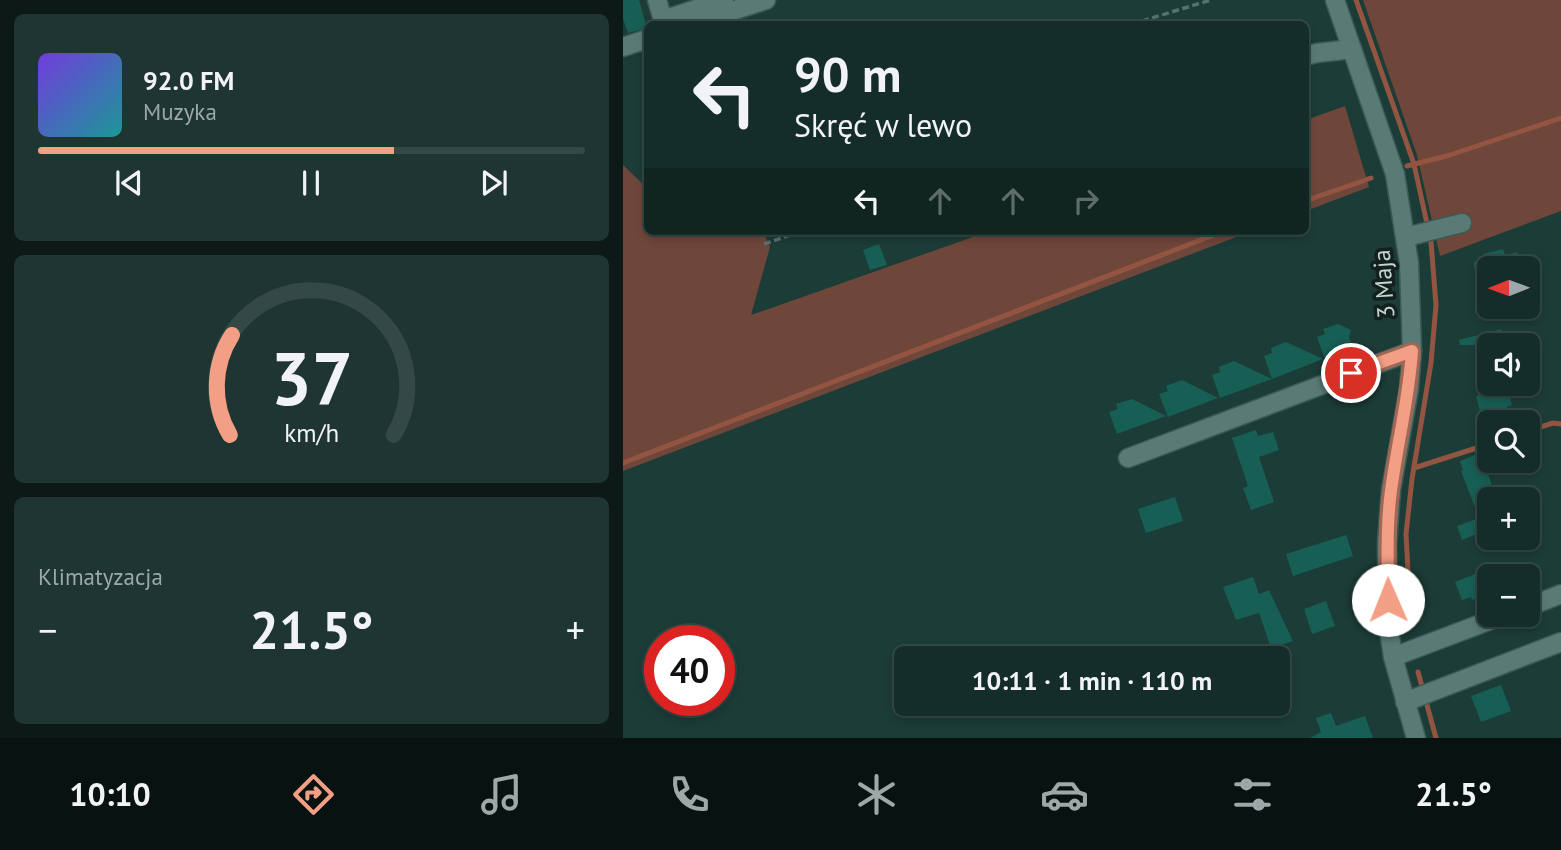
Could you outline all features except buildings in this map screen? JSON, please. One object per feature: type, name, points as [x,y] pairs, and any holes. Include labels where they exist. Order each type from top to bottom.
[{"type":"street","points":[[657,0],[663,20],[724,0]]},
{"type":"street","points":[[701,21],[767,0]]},
{"type":"street","name":"3 Maja","points":[[1335,0],[1395,174],[1421,233],[1409,263],[1412,351],[1409,389],[1391,490],[1388,524],[1388,622],[1393,657],[1417,698],[1416,738]]},
{"type":"street","points":[[623,47],[644,40]]},
{"type":"street","points":[[1309,55],[1317,52],[1353,49]]},
{"type":"street","points":[[1421,233],[1462,223]]},
{"type":"street","points":[[1128,458],[1412,351]]},
{"type":"street","points":[[1540,602],[1561,594]]},
{"type":"street","points":[[1393,657],[1477,625]]},
{"type":"street","points":[[1417,698],[1561,642]]},
{"type":"path","points":[[1142,21],[1211,0]]},
{"type":"path","points":[[764,244],[790,235]]},
{"type":"shaded area","points":[[1363,0],[1561,0],[1561,211],[1440,256],[1417,155]]},
{"type":"shaded area","points":[[1345,106],[1369,187],[1309,210],[1309,119]]},
{"type":"shaded area","points":[[623,165],[644,185],[644,235],[765,235],[770,247],[751,315],[979,235],[1242,235],[623,471]]},
{"type":"waterway","points":[[1356,0],[1414,164],[1431,242],[1436,305],[1431,363],[1406,534],[1411,626]]},
{"type":"waterway","points":[[1407,166],[1450,155],[1561,118]]},
{"type":"waterway","points":[[1309,200],[1371,178]]},
{"type":"waterway","points":[[623,463],[1214,235]]},
{"type":"waterway","points":[[1540,427],[1553,423],[1561,424]]},
{"type":"waterway","points":[[1414,468],[1477,448]]},
{"type":"waterway","points":[[1418,672],[1436,738]]},
{"type":"route","points":[[1351,373],[1412,351],[1409,389],[1389,507],[1388,600]]}]
